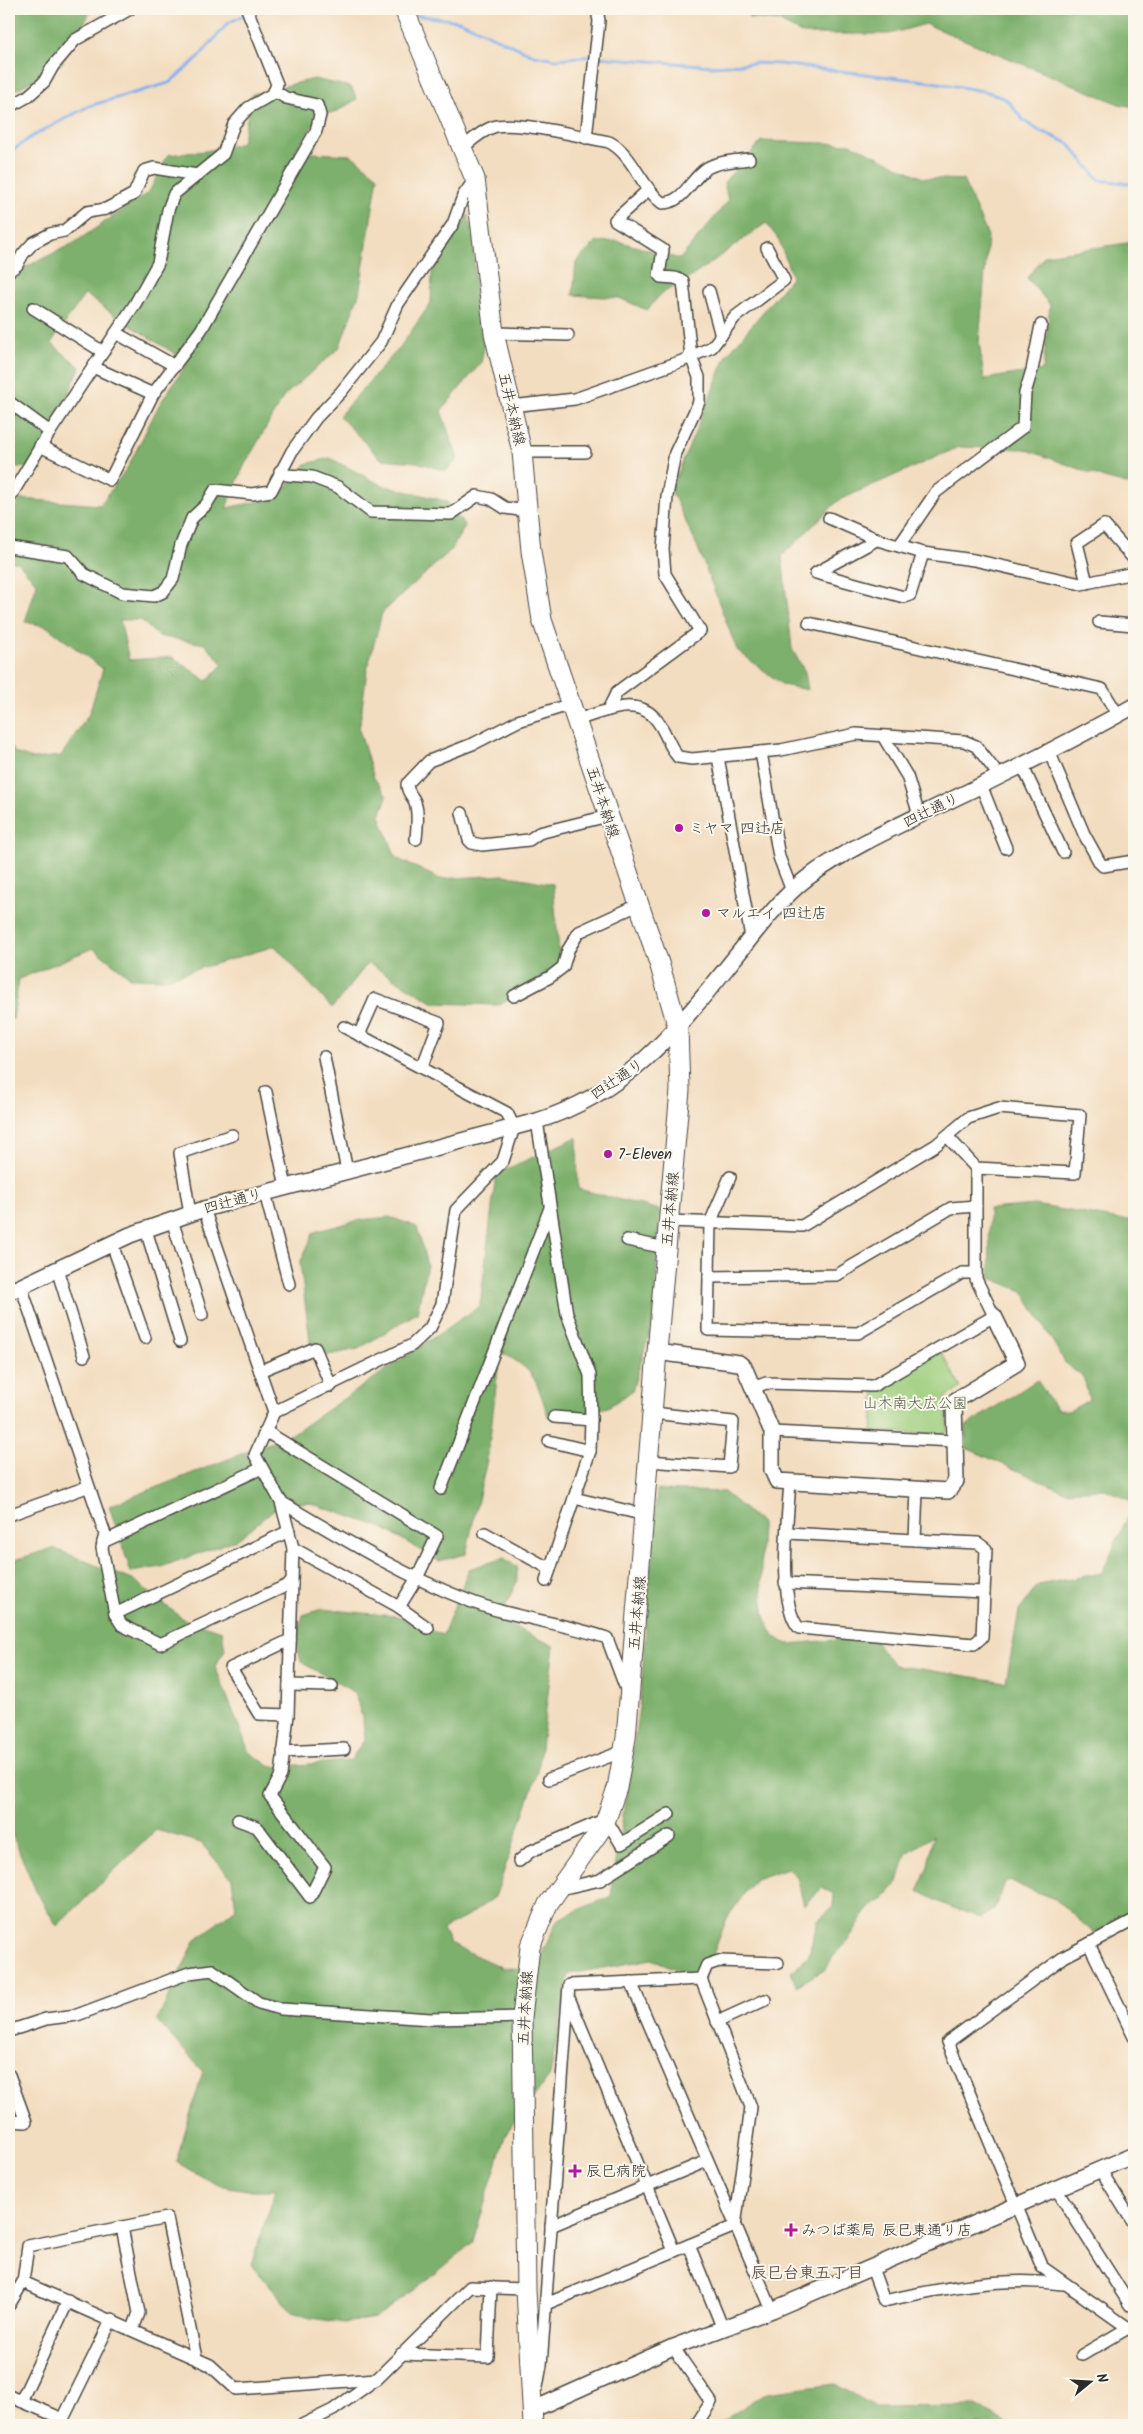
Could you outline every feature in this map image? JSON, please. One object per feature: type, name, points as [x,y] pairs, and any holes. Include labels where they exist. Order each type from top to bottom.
[{"type":"main road","name":"五井本納線","points":[[404,9],[461,149],[475,178],[494,333],[522,452],[542,620],[660,966],[678,1028],[680,1090],[624,1751],[617,1788],[606,1819],[548,1904],[530,1948],[522,2017],[526,2288],[532,2418]]},
{"type":"street","points":[[9,107],[27,97],[44,82],[53,66],[75,40],[130,9]]},
{"type":"street","points":[[9,499],[40,446],[116,333],[158,263],[168,210],[174,194],[223,154],[234,124],[248,108],[274,91],[277,84],[247,9]]},
{"type":"street","points":[[586,138],[599,20],[598,9]]},
{"type":"street","points":[[40,446],[110,480],[153,394],[201,330],[316,130],[320,115],[317,105],[286,98],[274,91]]},
{"type":"street","points":[[461,149],[482,133],[495,127],[516,126],[609,142],[621,148],[648,190],[662,203],[678,199],[706,168],[722,163],[749,159]]},
{"type":"street","points":[[9,271],[17,265],[22,254],[33,243],[50,234],[64,231],[88,212],[106,209],[134,194],[144,171],[154,168],[197,175]]},
{"type":"street","points":[[9,547],[68,556],[84,574],[122,593],[154,596],[163,592],[173,579],[181,545],[192,518],[206,505],[215,490],[262,494],[272,490],[280,471],[292,451],[316,418],[342,392],[381,342],[398,304],[454,224],[463,196],[475,178]]},
{"type":"street","points":[[608,710],[617,692],[700,631],[664,574],[663,549],[667,496],[675,453],[699,402],[699,377],[691,357],[683,281],[661,277],[663,250],[615,220],[648,190]]},
{"type":"street","points":[[511,406],[575,399],[691,357],[712,347],[736,317],[784,280],[767,248]]},
{"type":"street","points":[[709,291],[721,336]]},
{"type":"street","points":[[33,308],[103,352]]},
{"type":"street","points":[[899,546],[936,492],[1023,427],[1025,393],[1042,325]]},
{"type":"street","points":[[116,333],[175,366]]},
{"type":"street","points":[[494,333],[568,335]]},
{"type":"street","points":[[93,367],[153,394]]},
{"type":"street","points":[[9,402],[50,432]]},
{"type":"street","points":[[522,452],[586,452]]},
{"type":"street","points":[[280,471],[287,475],[312,477],[338,487],[371,512],[451,514],[477,496],[491,499],[505,508],[528,511]]},
{"type":"street","points":[[829,518],[878,539],[923,554],[974,560],[1081,584],[1134,572]]},
{"type":"street","points":[[1086,583],[1077,543],[1104,525],[1134,559]]},
{"type":"street","points":[[878,539],[816,573],[904,597],[910,594],[923,554]]},
{"type":"street","points":[[1099,622],[1134,625]]},
{"type":"street","points":[[809,623],[1102,689],[1118,715]]},
{"type":"street","name":"四辻通り","points":[[15,1289],[112,1244],[197,1211],[537,1121],[575,1107],[613,1085],[643,1062],[678,1028],[775,907],[807,878],[853,849],[981,786],[1134,706]]},
{"type":"street","points":[[416,839],[418,820],[414,801],[407,791],[407,784],[424,765],[518,721],[574,712],[637,707],[653,716],[678,757],[692,760],[760,752],[856,734],[884,738],[900,736],[964,741],[976,746],[1000,776]]},
{"type":"street","points":[[884,738],[906,776],[919,815]]},
{"type":"street","points":[[1049,751],[1084,834],[1100,864],[1103,866],[1134,862]]},
{"type":"street","points":[[760,752],[779,858],[792,891]]},
{"type":"street","points":[[718,757],[751,937]]},
{"type":"street","points":[[1022,765],[1063,852]]},
{"type":"street","points":[[981,786],[1006,848]]},
{"type":"street","points":[[462,814],[469,840],[472,843],[482,845],[529,840],[540,833],[608,816]]},
{"type":"street","points":[[514,996],[550,977],[563,967],[568,950],[579,932],[638,905]]},
{"type":"street","points":[[359,1035],[375,999],[439,1023],[422,1068]]},
{"type":"street","points":[[238,1820],[257,1827],[310,1897],[325,1867],[270,1796],[282,1775],[288,1715],[293,1548],[281,1502],[255,1455],[274,1412],[331,1386],[412,1345],[430,1328],[442,1304],[456,1210],[503,1161],[514,1127],[507,1113],[344,1027]]},
{"type":"street","points":[[324,1057],[347,1171]]},
{"type":"street","points":[[266,1092],[286,1188]]},
{"type":"street","points":[[668,1222],[802,1226],[936,1145],[968,1118],[999,1108],[1080,1115],[1075,1173],[976,1168]]},
{"type":"street","points":[[537,1121],[567,1314],[590,1375],[591,1420],[590,1451],[546,1581]]},
{"type":"street","points":[[232,1135],[180,1153],[197,1211],[260,1371],[274,1412]]},
{"type":"street","points":[[657,1352],[739,1363],[744,1367],[772,1432],[772,1470],[778,1481],[948,1491],[956,1481],[952,1408],[956,1400],[1017,1363],[976,1279],[976,1168],[947,1136]]},
{"type":"street","points":[[730,1177],[710,1223],[708,1330],[858,1332],[962,1273],[976,1273]]},
{"type":"street","points":[[265,1193],[289,1284]]},
{"type":"street","points":[[708,1277],[837,1275],[951,1208],[976,1206]]},
{"type":"street","points":[[441,1489],[550,1207]]},
{"type":"street","points":[[172,1220],[202,1315]]},
{"type":"street","points":[[146,1230],[180,1341]]},
{"type":"street","points":[[627,1240],[666,1248]]},
{"type":"street","points":[[112,1244],[145,1338]]},
{"type":"street","points":[[57,1269],[84,1356]]},
{"type":"street","points":[[15,1289],[105,1534],[102,1548],[115,1614],[122,1624],[160,1644],[292,1583]]},
{"type":"street","points":[[753,1388],[766,1382],[872,1386],[994,1316]]},
{"type":"street","points":[[260,1371],[315,1348],[331,1386]]},
{"type":"street","points":[[649,1461],[729,1468],[733,1422],[653,1413]]},
{"type":"street","points":[[554,1416],[591,1420]]},
{"type":"street","points":[[265,1431],[437,1536],[417,1578],[399,1607]]},
{"type":"street","points":[[772,1432],[954,1441]]},
{"type":"street","points":[[548,1441],[590,1451]]},
{"type":"street","points":[[104,1542],[262,1468]]},
{"type":"street","points":[[788,1533],[978,1543],[984,1546],[986,1549],[982,1637],[974,1644],[799,1628],[793,1622],[785,1583],[790,1482]]},
{"type":"street","points":[[9,1515],[87,1487]]},
{"type":"street","points":[[915,1540],[917,1490]]},
{"type":"street","points":[[574,1498],[645,1515]]},
{"type":"street","points":[[281,1502],[399,1571],[467,1600],[607,1638],[630,1697]]},
{"type":"street","points":[[115,1614],[289,1532]]},
{"type":"street","points":[[485,1533],[550,1569]]},
{"type":"street","points":[[293,1548],[399,1607],[428,1628]]},
{"type":"street","points":[[785,1583],[984,1592]]},
{"type":"street","points":[[288,1715],[260,1714],[231,1668],[290,1640]]},
{"type":"street","points":[[289,1685],[332,1686]]},
{"type":"street","points":[[284,1752],[344,1749]]},
{"type":"street","points":[[549,1779],[624,1751]]},
{"type":"street","points":[[519,1862],[531,1851],[606,1819],[621,1844],[670,1814]]},
{"type":"street","points":[[560,1889],[600,1880],[669,1836]]},
{"type":"street","points":[[1082,2355],[1131,2330],[1042,2267],[948,2042],[1064,1957],[1134,1920]]},
{"type":"street","points":[[1089,1944],[1134,2037]]},
{"type":"street","points":[[735,2226],[752,2107],[701,1979],[707,1965],[719,1961],[778,1963]]},
{"type":"street","points":[[9,2031],[46,2019],[77,2015],[189,1972],[212,1970],[259,2003],[281,2008],[431,2019],[522,2017]]},
{"type":"street","points":[[532,2418],[541,2365],[569,1985],[701,1979]]},
{"type":"street","points":[[631,1982],[772,2310]]},
{"type":"street","points":[[568,1996],[674,2251]]},
{"type":"street","points":[[718,2022],[765,2000]]},
{"type":"street","points":[[9,2075],[26,2122],[9,2121]]},
{"type":"street","points":[[532,2418],[672,2347],[772,2310],[1134,2156]]},
{"type":"street","points":[[551,2226],[707,2161]]},
{"type":"street","points":[[1100,2171],[1134,2224]]},
{"type":"street","points":[[1057,2190],[1132,2304],[1113,2316]]},
{"type":"street","points":[[9,2305],[22,2282],[28,2246],[167,2218],[196,2358]]},
{"type":"street","points":[[546,2304],[735,2226]]},
{"type":"street","points":[[122,2227],[139,2313],[133,2329]]},
{"type":"street","points":[[689,2245],[723,2328]]},
{"type":"street","points":[[872,2268],[884,2300],[998,2282],[1037,2281],[1065,2284]]},
{"type":"street","points":[[22,2282],[196,2358],[210,2365],[236,2389],[376,2379]]},
{"type":"street","points":[[302,2425],[334,2410],[376,2379],[470,2287],[526,2288]]},
{"type":"street","points":[[402,2354],[488,2357],[491,2287]]},
{"type":"street","points":[[21,2401],[68,2301]]},
{"type":"street","points":[[9,2396],[62,2422],[112,2320]]},
{"type":"street","points":[[672,2347],[711,2402],[696,2425]]},
{"type":"green space","points":[[9,9],[92,9],[62,63],[9,94]]},
{"type":"green space","points":[[748,9],[1134,9],[1134,107],[1119,104],[926,24],[889,34],[803,34],[778,21],[749,18]]},
{"type":"green space","points":[[314,79],[351,87],[357,99],[336,112],[320,115],[294,152],[351,155],[378,176],[359,294],[339,348],[284,396],[244,466],[226,508],[277,498],[306,464],[330,458],[381,485],[446,501],[465,526],[451,550],[382,613],[367,670],[359,730],[374,778],[387,796],[380,816],[396,858],[440,879],[504,875],[553,884],[560,963],[538,986],[498,1005],[434,1003],[368,963],[332,1008],[275,946],[164,979],[131,978],[93,948],[19,979],[13,1019],[9,1021],[9,743],[15,753],[33,759],[61,756],[89,714],[103,669],[46,626],[25,622],[37,584],[18,562],[9,562],[9,517],[20,499],[100,505],[128,467],[159,405],[188,362],[117,317],[85,294],[51,343],[80,367],[36,467],[9,468],[9,279],[26,267],[74,243],[149,192],[168,155],[205,151],[242,143],[252,94]],"holes":[[[120,620],[141,620],[158,636],[205,644],[223,664],[207,681],[172,657],[129,660]]]},
{"type":"green space","points":[[762,141],[851,144],[923,178],[963,180],[988,236],[979,342],[984,379],[1043,370],[1050,305],[1027,278],[1045,255],[1134,242],[1134,486],[1104,478],[1025,449],[959,447],[839,500],[782,556],[792,649],[805,672],[808,690],[783,685],[737,650],[698,548],[671,490],[727,355],[792,277],[779,240],[766,223],[691,277],[661,294],[647,310],[619,298],[573,295],[576,262],[596,242],[617,241],[680,259],[728,201],[724,182]]},
{"type":"green space","points":[[468,215],[473,236],[476,309],[484,347],[481,363],[441,411],[458,459],[446,471],[417,462],[381,459],[339,416],[400,347],[431,303],[432,272]]},
{"type":"green space","points":[[577,1137],[578,1189],[660,1210],[653,1322],[632,1391],[608,1407],[569,1417],[548,1416],[533,1377],[512,1358],[500,1352],[488,1455],[466,1554],[439,1561],[381,1527],[307,1502],[277,1507],[238,1539],[161,1567],[131,1572],[109,1506],[292,1434],[480,1306],[496,1174]]},
{"type":"green space","points":[[1035,1205],[1120,1220],[1134,1220],[1134,1502],[1105,1489],[1064,1491],[966,1448],[966,1426],[1037,1380],[1056,1409],[1069,1411],[1089,1400],[1084,1378],[1066,1364],[1023,1291],[990,1278],[989,1209]]},
{"type":"green space","points":[[390,1217],[417,1227],[427,1265],[417,1313],[358,1349],[319,1357],[311,1349],[300,1263],[314,1232],[359,1220]]},
{"type":"green space","name":"山木南大広公園","points":[[941,1351],[961,1388],[946,1397],[948,1429],[943,1435],[872,1431],[875,1391]]},
{"type":"green space","points":[[657,1490],[724,1492],[761,1523],[763,1604],[769,1627],[775,1636],[782,1641],[788,1644],[872,1637],[894,1665],[1006,1682],[1019,1611],[1038,1585],[1102,1573],[1134,1503],[1134,1915],[1096,1935],[1055,1899],[1010,1880],[1005,1882],[993,1910],[981,1918],[948,1906],[918,1891],[928,1866],[933,1836],[906,1854],[898,1882],[883,1899],[868,1909],[847,1942],[833,1957],[826,1969],[796,1986],[791,1972],[808,1957],[818,1920],[833,1907],[834,1894],[822,1888],[804,1905],[797,1877],[788,1868],[755,1879],[727,1918],[703,1980],[652,1959],[569,1974],[550,2076],[506,2133],[473,2242],[435,2274],[375,2318],[344,2323],[311,2318],[292,2312],[251,2264],[276,2190],[246,2190],[218,2185],[176,2162],[203,2071],[157,2021],[195,1941],[236,1908],[232,1879],[201,1843],[156,1830],[57,1926],[36,1891],[9,1827],[9,1562],[53,1548],[135,1581],[183,1619],[222,1631],[225,1650],[215,1666],[249,1752],[271,1767],[350,1761],[365,1739],[363,1721],[355,1693],[301,1662],[296,1640],[303,1615],[322,1609],[394,1616],[443,1635],[469,1569],[504,1558],[517,1567],[517,1581],[499,1620],[554,1646],[538,1771],[495,1897],[468,1916],[443,1929],[450,1944],[503,1968],[535,1969],[558,1919],[611,1896],[640,1701]]},
{"type":"green space","points":[[836,2384],[876,2407],[977,2406],[1008,2425],[716,2425],[766,2393]]},
{"type":"waterway","points":[[9,153],[31,137],[89,106],[169,83],[198,58],[228,23],[249,13],[278,9]]},
{"type":"waterway","points":[[322,9],[398,14]]},
{"type":"waterway","points":[[414,15],[460,21],[533,55],[556,59],[592,56]]},
{"type":"waterway","points":[[598,57],[712,66],[755,63],[779,64],[933,82],[988,92],[1007,100],[1024,121],[1038,130],[1068,143],[1099,180],[1134,184]]},
{"type":"place","name":"ミヤマ 四辻店","points":[[679,828]]},
{"type":"place","name":"マルエイ 四辻店","points":[[706,913]]},
{"type":"place","name":"7-Eleven","points":[[608,1154]]},
{"type":"place","name":"辰巳病院","points":[[575,2171]]},
{"type":"place","name":"みつば薬局 辰巳東通り店","points":[[791,2230]]},
{"type":"district","name":"辰巳台東五丁目","points":[[807,2272]]}]
